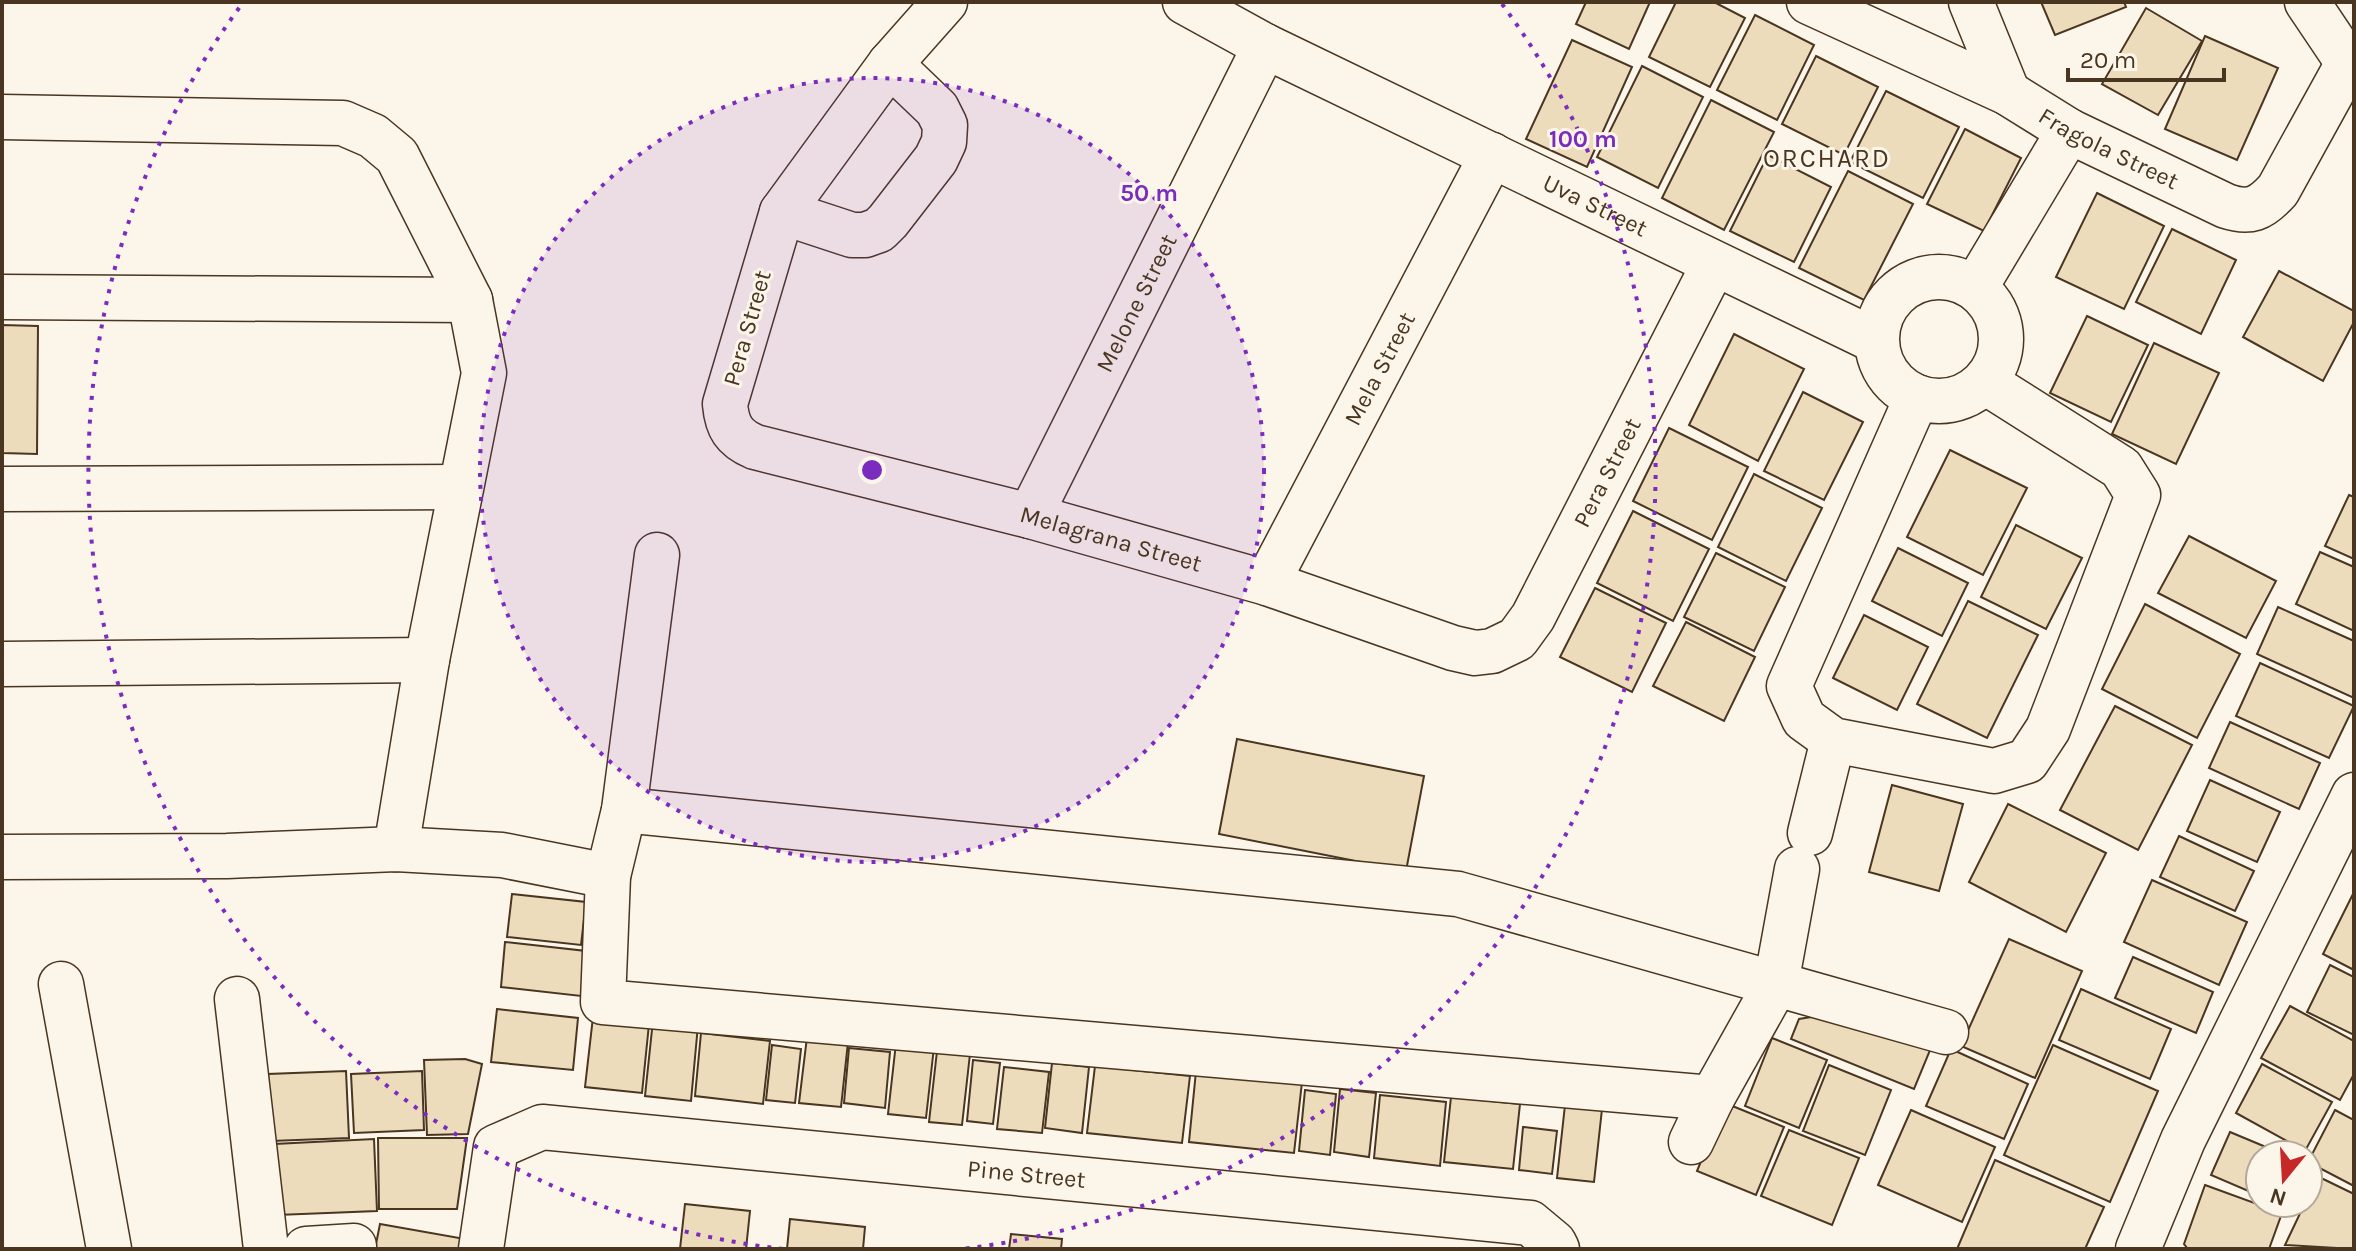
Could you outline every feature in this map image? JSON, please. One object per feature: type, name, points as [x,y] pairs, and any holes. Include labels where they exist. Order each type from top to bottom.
[{"type":"street","name":"Pera Street","points":[[742,441],[731,432],[725,404],[782,212],[890,64],[945,2]]},
{"type":"street","name":"Uva Street","points":[[1185,2],[1265,46],[1876,341]]},
{"type":"street","name":"Fragola Street","points":[[1809,2],[2008,93],[2069,131],[2240,210],[2255,209],[2278,190],[2351,64],[2307,2]]},
{"type":"street","points":[[1971,2],[2008,93]]},
{"type":"street","name":"Melone Street","points":[[1030,516],[1265,46]]},
{"type":"street","points":[[782,212],[852,235],[865,235],[879,230],[888,221],[936,159],[944,142],[945,125],[937,109],[890,64]]},
{"type":"street","points":[[2,117],[343,123],[373,136],[397,156],[470,300],[484,373],[427,660],[396,849]]},
{"type":"street","points":[[1975,288],[2069,131]]},
{"type":"street","name":"Mela Street","points":[[1267,583],[1492,155]]},
{"type":"street","name":"Pera Street","points":[[1475,653],[1492,651],[1517,639],[1533,617],[1714,264]]},
{"type":"street","points":[[1938,276],[1958,279],[1975,288],[1991,303],[2000,322],[2003,343],[1997,364],[1985,382],[1953,400],[1935,401],[1917,397],[1901,388],[1888,375],[1876,341],[1879,322],[1887,304],[1900,289],[1919,279],[1938,276]]},
{"type":"street","points":[[2,297],[470,300]]},
{"type":"street","points":[[1917,397],[1789,686],[1804,719],[1833,740],[1994,771],[2027,761],[2048,729],[2138,495],[2121,468],[1985,382]]},
{"type":"street","name":"Melagrana Street","points":[[742,441],[755,447],[1030,516],[1267,583],[1475,653]]},
{"type":"street","points":[[2,489],[460,487]]},
{"type":"street","points":[[657,555],[624,810],[608,876],[603,1002],[1712,1098]]},
{"type":"street","points":[[2,664],[427,660]]},
{"type":"street","points":[[1691,1142],[1776,984],[1804,851],[1833,740]]},
{"type":"street","points":[[2138,1249],[2183,1140],[2354,795]]},
{"type":"street","points":[[624,810],[1458,894],[1946,1032]]},
{"type":"street","points":[[2,857],[227,856],[396,849],[502,855],[608,876]]},
{"type":"street","points":[[61,984],[109,1249]]},
{"type":"street","points":[[237,999],[266,1249]]},
{"type":"street","name":"Pine Street","points":[[481,1249],[496,1147],[542,1127],[1530,1223],[1555,1246]]},
{"type":"street","points":[[306,1249],[354,1246],[354,1249]]},
{"type":"building","points":[[1586,2],[1650,2],[1629,49],[1576,24]]},
{"type":"building","points":[[1676,2],[1714,2],[1745,18],[1710,87],[1649,57]]},
{"type":"building","points":[[2041,2],[2124,2],[2126,7],[2055,35]]},
{"type":"building","points":[[2146,8],[2202,41],[2158,115],[2102,84]]},
{"type":"building","points":[[1755,15],[1814,45],[1777,120],[1717,90]]},
{"type":"building","points":[[2205,36],[2278,68],[2237,160],[2165,129]]},
{"type":"building","points":[[1572,40],[1632,67],[1587,167],[1526,139]]},
{"type":"building","points":[[1816,56],[1878,87],[1844,155],[1782,124]]},
{"type":"building","points":[[1642,66],[1703,97],[1658,188],[1597,157]]},
{"type":"building","points":[[1886,91],[1959,127],[1923,198],[1850,162]]},
{"type":"building","points":[[1711,100],[1774,132],[1724,230],[1662,198]]},
{"type":"building","points":[[1965,129],[2021,158],[1984,231],[1927,204]]},
{"type":"building","points":[[1768,155],[1831,187],[1794,262],[1730,231]]},
{"type":"building","points":[[1848,171],[1913,204],[1864,300],[1799,268]]},
{"type":"building","points":[[2097,193],[2164,226],[2124,309],[2056,277]]},
{"type":"building","points":[[2172,229],[2236,260],[2201,334],[2136,302]]},
{"type":"building","points":[[2279,271],[2354,311],[2354,322],[2323,381],[2243,337]]},
{"type":"building","points":[[2087,316],[2148,345],[2111,422],[2050,393]]},
{"type":"building","points":[[2,325],[38,326],[37,454],[2,453]]},
{"type":"building","points":[[1734,334],[1804,369],[1758,461],[1689,425]]},
{"type":"building","points":[[2154,343],[2219,373],[2176,464],[2112,434]]},
{"type":"building","points":[[1803,392],[1863,422],[1824,500],[1764,471]]},
{"type":"building","points":[[1669,428],[1748,467],[1712,540],[1633,501]]},
{"type":"building","points":[[1950,450],[2027,488],[1983,575],[1907,537]]},
{"type":"building","points":[[1754,474],[1822,508],[1786,581],[1718,547]]},
{"type":"building","points":[[2349,495],[2354,497],[2354,559],[2325,546]]},
{"type":"building","points":[[1633,511],[1709,549],[1673,621],[1597,583]]},
{"type":"building","points":[[2016,525],[2082,558],[2046,629],[1981,597]]},
{"type":"building","points":[[2189,536],[2276,581],[2246,638],[2158,593]]},
{"type":"building","points":[[1898,548],[1968,583],[1942,636],[1872,601]]},
{"type":"building","points":[[2320,552],[2354,567],[2354,631],[2296,604]]},
{"type":"building","points":[[1716,553],[1785,587],[1754,651],[1684,617]]},
{"type":"building","points":[[1595,588],[1666,623],[1632,692],[1560,657]]},
{"type":"building","points":[[1968,601],[2038,635],[1987,738],[1917,704]]},
{"type":"building","points":[[2145,604],[2240,654],[2197,738],[2102,689]]},
{"type":"building","points":[[2278,607],[2354,641],[2354,698],[2257,654]]},
{"type":"building","points":[[1864,615],[1928,647],[1897,710],[1833,678]]},
{"type":"building","points":[[1686,622],[1755,657],[1724,721],[1653,686]]},
{"type":"building","points":[[2260,663],[2354,706],[2329,758],[2236,716]]},
{"type":"building","points":[[2115,706],[2192,745],[2138,850],[2060,810]]},
{"type":"building","points":[[2230,722],[2320,763],[2299,809],[2209,768]]},
{"type":"building","points":[[1237,739],[1424,776],[1406,871],[1219,834]]},
{"type":"building","points":[[2210,780],[2280,812],[2257,862],[2187,831]]},
{"type":"building","points":[[1892,785],[1963,804],[1939,891],[1869,872]]},
{"type":"building","points":[[2008,804],[2106,853],[2066,932],[1969,882]]},
{"type":"building","points":[[2179,836],[2254,871],[2235,911],[2160,877]]},
{"type":"building","points":[[2152,880],[2247,922],[2219,985],[2124,942]]},
{"type":"building","points":[[2354,892],[2354,970],[2323,954]]},
{"type":"building","points":[[512,894],[586,902],[581,945],[507,937]]},
{"type":"building","points":[[2009,939],[2082,971],[2035,1078],[1961,1046]]},
{"type":"building","points":[[505,942],[586,951],[581,996],[501,987]]},
{"type":"building","points":[[2133,957],[2213,992],[2196,1033],[2115,998]]},
{"type":"building","points":[[2330,965],[2354,977],[2354,1035],[2307,1012]]},
{"type":"building","points":[[2081,989],[2171,1029],[2150,1079],[2059,1040]]},
{"type":"building","points":[[2290,1006],[2354,1041],[2354,1074],[2340,1100],[2261,1058]]},
{"type":"building","points":[[497,1009],[578,1018],[573,1070],[491,1062]]},
{"type":"building","points":[[1830,1014],[1933,1043],[1914,1089],[1791,1039],[1799,1019]]},
{"type":"building","points":[[593,1017],[649,1024],[642,1093],[585,1087]]},
{"type":"building","points":[[653,1020],[698,1025],[691,1101],[645,1096]]},
{"type":"building","points":[[701,1033],[770,1041],[763,1104],[695,1096]]},
{"type":"building","points":[[807,1037],[848,1042],[841,1107],[799,1103]]},
{"type":"building","points":[[1772,1038],[1827,1060],[1799,1128],[1745,1106]]},
{"type":"building","points":[[896,1043],[934,1047],[926,1118],[888,1114]]},
{"type":"building","points":[[772,1045],[801,1049],[795,1103],[766,1100]]},
{"type":"building","points":[[2053,1045],[2158,1091],[2110,1202],[2004,1155]]},
{"type":"building","points":[[849,1048],[890,1052],[885,1108],[844,1103]]},
{"type":"building","points":[[1951,1049],[2028,1084],[2004,1139],[1926,1106]]},
{"type":"building","points":[[937,1051],[970,1054],[962,1125],[929,1122]]},
{"type":"building","points":[[465,1059],[482,1064],[468,1134],[427,1135],[424,1060]]},
{"type":"building","points":[[973,1060],[1000,1063],[993,1124],[967,1121]]},
{"type":"building","points":[[1052,1063],[1089,1067],[1082,1133],[1045,1128]]},
{"type":"building","points":[[2262,1064],[2332,1102],[2312,1139],[2283,1139],[2236,1113]]},
{"type":"building","points":[[1829,1065],[1891,1090],[1865,1155],[1803,1131]]},
{"type":"building","points":[[1095,1066],[1190,1076],[1182,1143],[1087,1133]]},
{"type":"building","points":[[1004,1067],[1049,1072],[1042,1133],[997,1129]]},
{"type":"building","points":[[346,1071],[349,1138],[271,1141],[268,1074]]},
{"type":"building","points":[[422,1071],[424,1130],[354,1133],[351,1074]]},
{"type":"building","points":[[1196,1071],[1302,1082],[1294,1153],[1189,1142]]},
{"type":"building","points":[[1340,1089],[1376,1093],[1369,1157],[1334,1152]]},
{"type":"building","points":[[1305,1090],[1336,1094],[1330,1155],[1299,1151]]},
{"type":"building","points":[[1380,1095],[1446,1102],[1440,1166],[1374,1158]]},
{"type":"building","points":[[1451,1097],[1520,1104],[1513,1169],[1444,1162]]},
{"type":"building","points":[[1725,1103],[1784,1127],[1756,1195],[1697,1171]]},
{"type":"building","points":[[1565,1105],[1602,1109],[1594,1182],[1557,1178]]},
{"type":"building","points":[[1911,1110],[1995,1147],[1962,1222],[1878,1185]]},
{"type":"building","points":[[2335,1110],[2354,1120],[2354,1186],[2324,1170],[2324,1139],[2320,1139]]},
{"type":"building","points":[[1523,1127],[1557,1131],[1552,1174],[1519,1170]]},
{"type":"building","points":[[1789,1130],[1859,1158],[1832,1225],[1761,1196]]},
{"type":"building","points":[[2230,1132],[2247,1139],[2244,1139],[2244,1189],[2211,1175]]},
{"type":"building","points":[[378,1138],[467,1138],[457,1209],[379,1209]]},
{"type":"building","points":[[374,1139],[377,1211],[277,1215],[274,1144]]},
{"type":"building","points":[[1995,1160],[2104,1207],[2085,1249],[1957,1249]]},
{"type":"building","points":[[2324,1179],[2354,1194],[2354,1249],[2285,1245],[2297,1219],[2324,1219]]},
{"type":"building","points":[[2205,1185],[2244,1199],[2244,1219],[2280,1219],[2269,1249],[2188,1249],[2184,1244]]},
{"type":"building","points":[[685,1204],[750,1211],[746,1249],[680,1249]]},
{"type":"building","points":[[790,1219],[865,1227],[863,1249],[787,1249]]},
{"type":"building","points":[[380,1224],[465,1239],[463,1249],[375,1249]]},
{"type":"building","points":[[1011,1234],[1062,1239],[1061,1249],[1009,1249]]},
{"type":"district","name":"ORCHARD","points":[[1827,158]]}]
